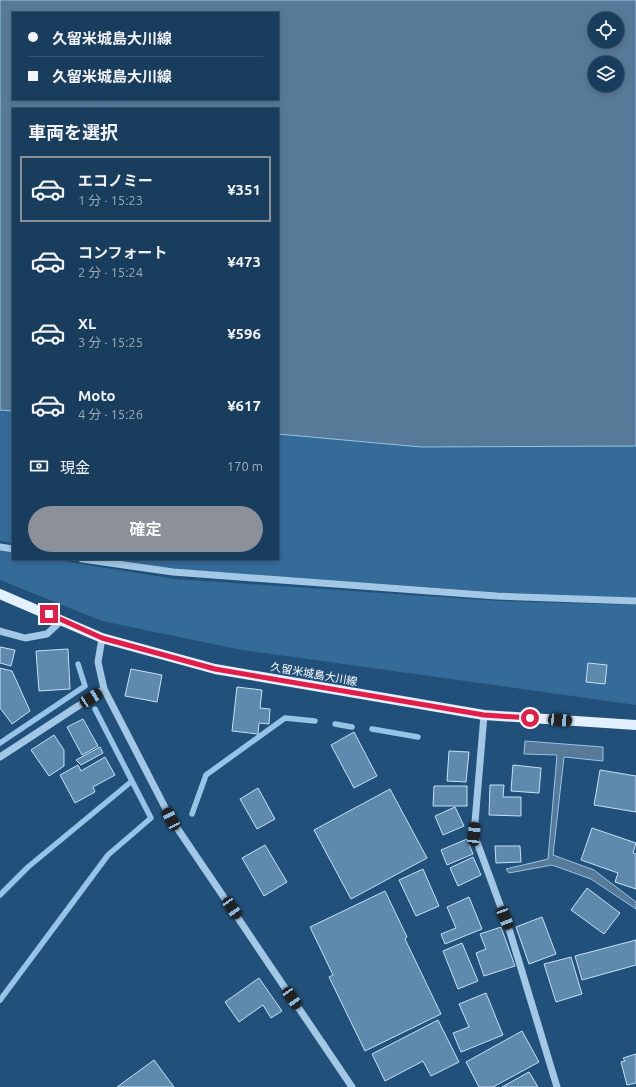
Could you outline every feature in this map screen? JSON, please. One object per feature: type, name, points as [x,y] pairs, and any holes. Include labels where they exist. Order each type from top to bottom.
[{"type":"main road","name":"久留米城島大川線","points":[[0,594],[102,638],[215,669],[484,715],[636,725]]},
{"type":"street","points":[[0,547],[12,549]]},
{"type":"street","points":[[89,560],[181,573],[497,596],[636,601]]},
{"type":"street","points":[[0,632],[25,638],[47,634],[62,620]]},
{"type":"street","points":[[102,638],[98,662],[104,689],[171,819],[352,1087]]},
{"type":"street","points":[[0,758],[104,689]]},
{"type":"street","points":[[484,715],[474,834],[510,932],[557,1087]]},
{"type":"shaded area","points":[[0,0],[636,0],[636,446],[421,447],[279,434],[279,108],[12,108],[12,411],[0,410]]},
{"type":"shaded area","points":[[0,359],[12,360],[12,543],[0,541]]},
{"type":"shaded area","points":[[279,388],[636,394],[636,598],[494,592],[172,569],[117,560],[279,560]]},
{"type":"shaded area","points":[[0,551],[12,553],[12,560],[56,560],[175,579],[499,601],[636,605],[636,705],[237,649],[102,621],[0,580]]},
{"type":"shaded area","points":[[525,741],[603,747],[603,761],[564,757],[553,855],[594,870],[636,902],[636,909],[591,879],[552,865],[509,873],[506,869],[548,859],[557,755],[524,754]]},
{"type":"building","points":[[0,647],[15,650],[11,666],[0,663]]},
{"type":"building","points":[[68,649],[70,689],[39,691],[36,651]]},
{"type":"building","points":[[588,663],[607,665],[605,684],[586,682]]},
{"type":"building","points":[[0,668],[12,671],[30,711],[12,724],[0,708]]},
{"type":"building","points":[[131,669],[162,675],[157,702],[125,696]]},
{"type":"building","points":[[237,687],[262,690],[260,708],[270,709],[269,724],[259,723],[258,734],[232,731]]},
{"type":"building","points":[[83,719],[98,746],[82,755],[67,727]]},
{"type":"building","points":[[354,732],[377,776],[354,788],[331,745]]},
{"type":"building","points":[[54,735],[64,750],[64,766],[49,776],[31,750]]},
{"type":"building","points":[[100,747],[103,753],[81,765],[76,760]]},
{"type":"building","points":[[449,751],[469,752],[466,782],[447,781]]},
{"type":"building","points":[[105,757],[115,775],[93,787],[95,792],[75,803],[60,775],[78,765],[81,771]]},
{"type":"building","points":[[513,765],[541,768],[539,793],[511,791]]},
{"type":"building","points":[[600,770],[636,776],[636,812],[594,805]]},
{"type":"building","points":[[490,785],[504,785],[503,797],[521,797],[521,816],[489,815]]},
{"type":"building","points":[[434,786],[467,786],[467,806],[433,806]]},
{"type":"building","points":[[258,788],[275,819],[257,829],[240,799]]},
{"type":"building","points":[[390,789],[427,858],[351,899],[314,830]]},
{"type":"building","points":[[455,807],[464,826],[443,835],[435,816]]},
{"type":"building","points":[[592,828],[636,843],[633,853],[636,854],[636,889],[615,882],[618,873],[581,860]]},
{"type":"building","points":[[467,839],[473,854],[447,865],[441,850]]},
{"type":"building","points":[[265,845],[287,882],[264,896],[242,858]]},
{"type":"building","points":[[495,846],[520,846],[521,862],[496,863]]},
{"type":"building","points":[[473,857],[481,875],[458,886],[450,868]]},
{"type":"building","points":[[423,869],[439,906],[416,916],[399,880]]},
{"type":"building","points":[[587,888],[620,913],[604,934],[571,910]]},
{"type":"building","points":[[385,891],[407,937],[405,939],[441,1014],[365,1051],[329,977],[333,975],[310,927]]},
{"type":"building","points":[[469,897],[482,929],[445,944],[441,934],[456,928],[447,907]]},
{"type":"building","points":[[542,917],[556,954],[529,964],[516,927]]},
{"type":"building","points":[[501,927],[515,966],[484,976],[476,953],[486,949],[480,934]]},
{"type":"building","points":[[636,940],[636,965],[582,980],[575,956]]},
{"type":"building","points":[[462,943],[478,981],[458,989],[443,951]]},
{"type":"building","points":[[571,957],[582,994],[556,1002],[544,964]]},
{"type":"building","points":[[259,978],[282,1011],[271,1018],[263,1005],[239,1022],[225,1002]]},
{"type":"building","points":[[486,993],[503,1035],[461,1052],[453,1033],[469,1027],[459,1004]]},
{"type":"building","points":[[438,1020],[459,1062],[431,1076],[423,1061],[385,1081],[372,1054]]},
{"type":"building","points":[[522,1031],[539,1062],[493,1087],[479,1087],[466,1062]]},
{"type":"building","points":[[636,1054],[636,1083],[627,1085],[621,1062],[625,1061],[623,1058]]},
{"type":"building","points":[[154,1060],[174,1087],[117,1087]]},
{"type":"building","points":[[529,1072],[538,1087],[502,1087]]},
{"type":"waterway","points":[[0,743],[85,686],[78,664]]},
{"type":"waterway","points":[[0,1000],[108,855],[151,818],[95,709]]},
{"type":"waterway","points":[[192,814],[206,775],[285,718],[315,721]]},
{"type":"waterway","points":[[335,724],[352,727]]},
{"type":"waterway","points":[[372,729],[418,737]]},
{"type":"waterway","points":[[0,895],[28,867],[132,781]]},
{"type":"route","points":[[49,614],[102,638],[215,669],[484,715],[530,718]]}]
